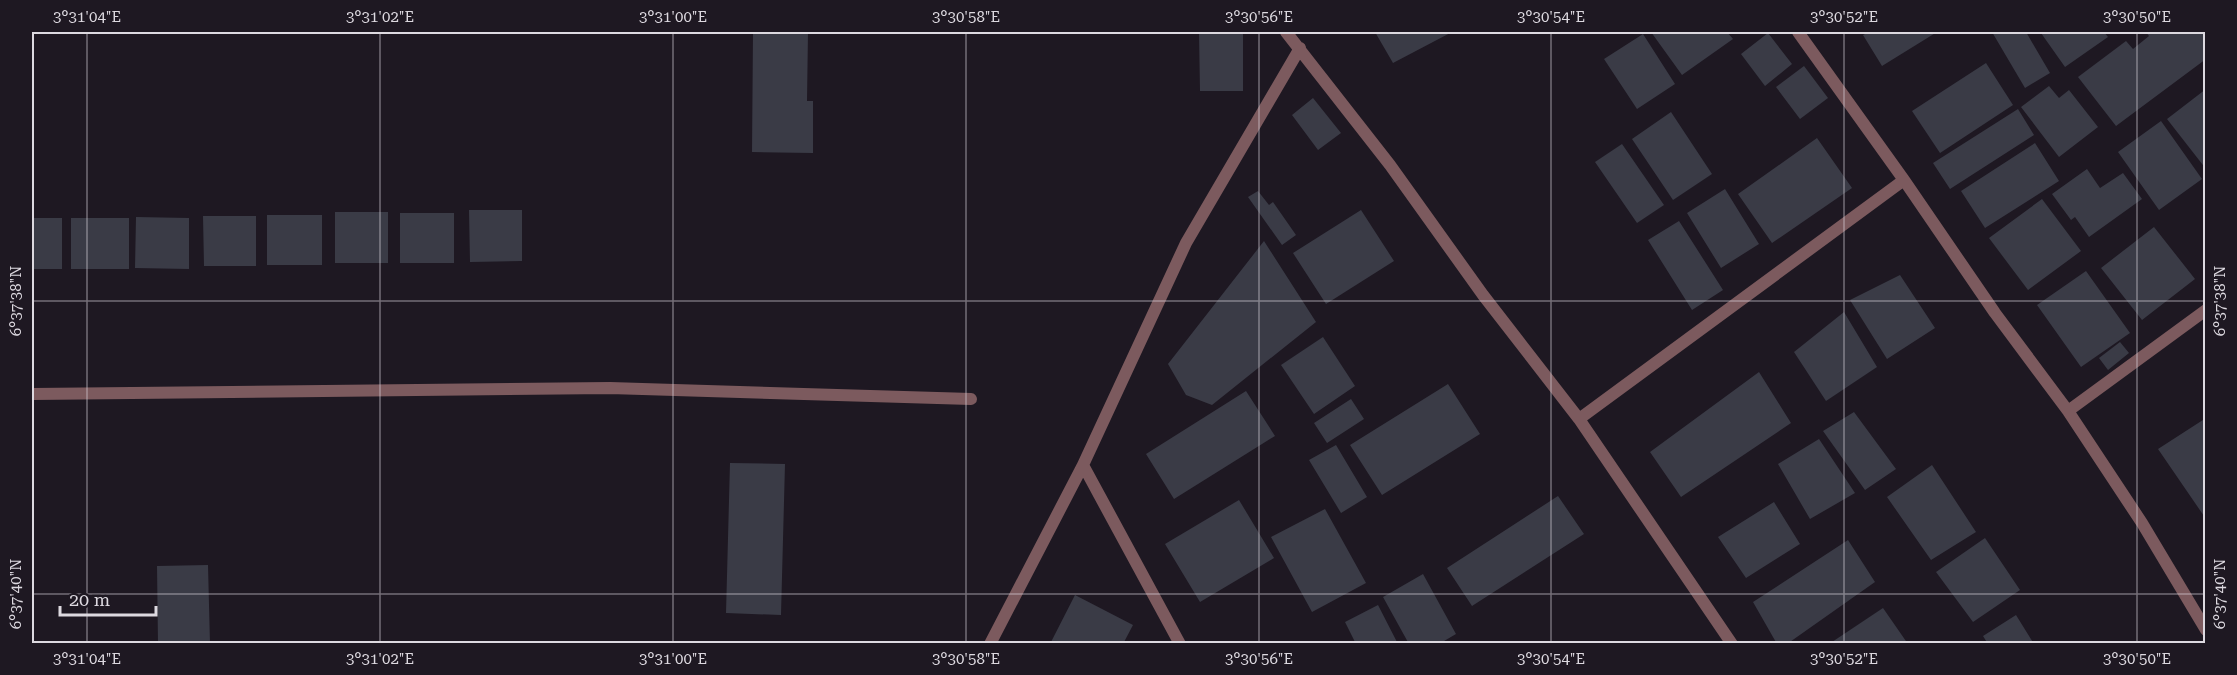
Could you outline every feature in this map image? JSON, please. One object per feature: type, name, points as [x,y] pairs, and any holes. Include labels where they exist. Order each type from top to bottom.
[{"type":"street","points":[[1286,32],[1390,165],[1484,296],[1579,419],[1732,644]]},
{"type":"street","points":[[1798,32],[1904,180],[1995,313],[2068,411],[2142,523],[2193,606],[2205,630]]},
{"type":"street","points":[[990,644],[1083,465],[1185,243],[1300,48]]},
{"type":"street","points":[[1579,419],[1904,180]]},
{"type":"street","points":[[2068,411],[2205,310]]},
{"type":"street","points":[[32,394],[610,388],[971,399]]},
{"type":"street","points":[[1083,465],[1180,644]]},
{"type":"building","points":[[753,32],[808,32],[807,101],[813,101],[813,153],[752,152]]},
{"type":"building","points":[[1199,32],[1243,32],[1243,91],[1200,91]]},
{"type":"building","points":[[1375,32],[1452,32],[1393,63]]},
{"type":"building","points":[[1651,32],[1727,32],[1733,39],[1682,75]]},
{"type":"building","points":[[1869,32],[1937,32],[1882,66],[1863,35]]},
{"type":"building","points":[[1992,32],[2026,32],[2050,73],[2025,88]]},
{"type":"building","points":[[2104,32],[2108,37],[2065,67],[2041,33]]},
{"type":"building","points":[[2146,32],[2206,32],[2206,59],[2116,126],[2078,77],[2126,41],[2133,49],[2149,36]]},
{"type":"building","points":[[1768,33],[1792,64],[1765,86],[1741,54]]},
{"type":"building","points":[[1643,34],[1675,84],[1637,109],[1604,59]]},
{"type":"building","points":[[1986,63],[2013,105],[1940,153],[1912,111]]},
{"type":"building","points":[[1804,66],[1828,98],[1800,119],[1776,87]]},
{"type":"building","points":[[2049,86],[2059,98],[2069,90],[2098,127],[2059,157],[2021,107]]},
{"type":"building","points":[[2206,89],[2206,169],[2167,119]]},
{"type":"building","points":[[1313,98],[1341,133],[1318,150],[1292,115]]},
{"type":"building","points":[[2018,109],[2034,135],[1950,189],[1933,163]]},
{"type":"building","points":[[1671,112],[1712,174],[1673,200],[1632,139]]},
{"type":"building","points":[[2161,121],[2202,179],[2159,210],[2118,152]]},
{"type":"building","points":[[1817,138],[1852,188],[1772,243],[1738,194]]},
{"type":"building","points":[[2035,143],[2059,181],[1985,228],[1961,191]]},
{"type":"building","points":[[1622,144],[1664,205],[1637,223],[1595,162]]},
{"type":"building","points":[[2087,169],[2100,188],[2123,173],[2142,199],[2089,237],[2075,217],[2071,220],[2052,194]]},
{"type":"building","points":[[1725,189],[1759,244],[1721,268],[1687,213]]},
{"type":"building","points":[[1258,191],[1269,205],[1273,202],[1296,235],[1282,245],[1248,197]]},
{"type":"building","points":[[2042,199],[2081,251],[2028,290],[1989,238]]},
{"type":"building","points":[[469,210],[522,210],[522,261],[470,262]]},
{"type":"building","points":[[1361,210],[1394,261],[1326,304],[1293,253]]},
{"type":"building","points":[[335,212],[388,212],[388,263],[335,263]]},
{"type":"building","points":[[400,213],[454,213],[454,263],[400,263]]},
{"type":"building","points":[[267,215],[322,215],[322,265],[267,265]]},
{"type":"building","points":[[203,216],[256,216],[256,266],[204,266]]},
{"type":"building","points":[[136,217],[189,218],[189,269],[135,268]]},
{"type":"building","points":[[32,218],[62,218],[62,269],[32,269]]},
{"type":"building","points":[[71,218],[129,218],[129,269],[71,269]]},
{"type":"building","points":[[1679,221],[1723,290],[1692,310],[1648,240]]},
{"type":"building","points":[[2154,227],[2195,279],[2142,320],[2101,268]]},
{"type":"building","points":[[1264,241],[1316,322],[1212,405],[1186,395],[1168,364]]},
{"type":"building","points":[[2086,271],[2130,333],[2081,367],[2037,305]]},
{"type":"building","points":[[1900,275],[1935,328],[1887,359],[1850,300]]},
{"type":"building","points":[[1844,312],[1877,367],[1826,401],[1794,352]]},
{"type":"building","points":[[1323,337],[1355,386],[1314,414],[1281,365]]},
{"type":"building","points":[[2120,342],[2129,353],[2108,370],[2099,358]]},
{"type":"building","points":[[1759,372],[1791,423],[1681,497],[1650,452]]},
{"type":"building","points":[[1448,384],[1480,434],[1382,495],[1350,445]]},
{"type":"building","points":[[1246,391],[1275,436],[1174,499],[1146,454]]},
{"type":"building","points":[[1351,399],[1364,419],[1327,443],[1314,423]]},
{"type":"building","points":[[1854,412],[1896,469],[1865,490],[1823,431]]},
{"type":"building","points":[[2206,418],[2206,519],[2158,449]]},
{"type":"building","points":[[1819,439],[1855,493],[1810,519],[1778,464]]},
{"type":"building","points":[[1336,445],[1367,497],[1341,513],[1309,460]]},
{"type":"building","points":[[730,463],[785,464],[781,615],[726,613]]},
{"type":"building","points":[[1932,465],[1976,532],[1931,560],[1887,497]]},
{"type":"building","points":[[1558,496],[1584,534],[1472,606],[1447,568]]},
{"type":"building","points":[[1239,500],[1274,558],[1200,602],[1165,544]]},
{"type":"building","points":[[1774,502],[1800,544],[1746,578],[1718,537]]},
{"type":"building","points":[[1325,509],[1366,583],[1312,612],[1271,537]]},
{"type":"building","points":[[1985,538],[2020,590],[1973,622],[1936,572]]},
{"type":"building","points":[[1848,540],[1875,582],[1787,644],[1777,644],[1753,602]]},
{"type":"building","points":[[208,565],[210,644],[158,644],[157,566]]},
{"type":"building","points":[[1423,574],[1456,634],[1439,644],[1409,644],[1383,597]]},
{"type":"building","points":[[1075,595],[1133,625],[1123,644],[1050,644]]},
{"type":"building","points":[[1378,605],[1398,644],[1356,644],[1345,622]]},
{"type":"building","points":[[1883,608],[1908,644],[1829,644]]},
{"type":"building","points":[[2016,615],[2034,644],[1988,644],[1983,636]]}]
